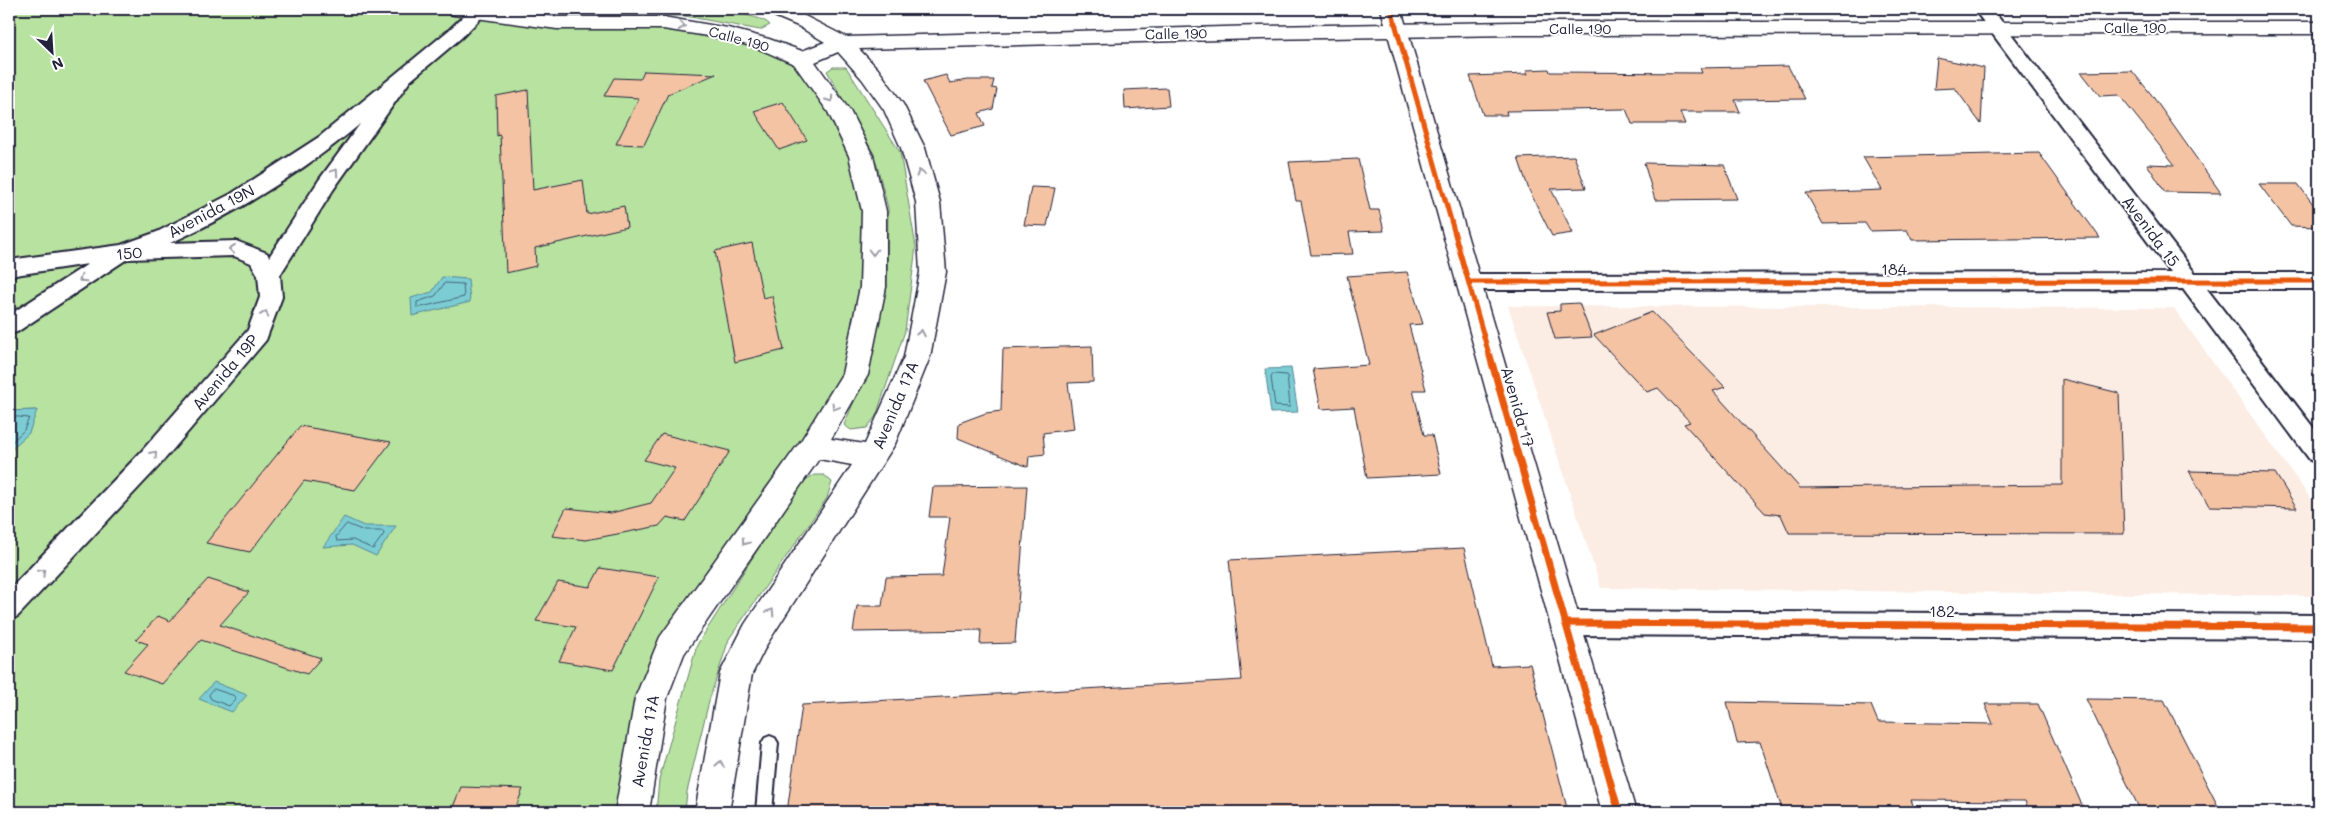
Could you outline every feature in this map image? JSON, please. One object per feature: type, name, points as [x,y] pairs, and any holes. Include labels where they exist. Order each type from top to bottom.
[{"type":"main road","name":"Calle 190","points":[[454,9],[557,23],[663,23],[722,32],[762,43],[802,59],[842,43],[1394,19],[1997,27],[2319,28]]},
{"type":"main road","points":[[774,9],[805,22],[842,43]]},
{"type":"main road","name":"Avenida 17","points":[[1394,19],[1619,812]]},
{"type":"main road","name":"Avenida 17A","points":[[712,812],[736,673],[756,634],[881,444],[917,357],[933,272],[933,242],[928,202],[913,148],[895,109],[870,74],[842,43]]},
{"type":"main road","name":"Avenida 17A","points":[[632,812],[651,698],[671,647],[812,447],[855,375],[873,287],[874,211],[861,156],[839,111],[802,59]]},
{"type":"main road","points":[[812,447],[873,457]]},
{"type":"street","name":"Avenida 15","points":[[1983,9],[2319,453]]},
{"type":"street","points":[[269,275],[326,185],[403,78],[479,11]]},
{"type":"street","name":"Avenida 19N","points":[[9,326],[123,252],[190,224],[238,199],[326,142],[403,78]]},
{"type":"street","name":"150","points":[[9,268],[123,252],[236,248],[258,258],[269,275]]},
{"type":"street","name":"Avenida 19P","points":[[9,608],[149,460],[258,334],[271,297],[269,275]]},
{"type":"street","name":"184","points":[[1469,282],[2319,282]]},
{"type":"street","name":"182","points":[[1565,623],[2319,627]]},
{"type":"lane","points":[[764,812],[770,743]]},
{"type":"shaded area","points":[[1508,306],[2174,308],[2319,510],[2319,596],[1601,588]]},
{"type":"green space","points":[[9,9],[454,9],[477,13],[663,23],[802,59],[839,111],[874,211],[855,375],[651,698],[632,812],[9,812],[9,451],[14,448],[37,410],[9,411]]},
{"type":"green space","points":[[516,9],[691,9],[728,12],[755,17],[770,25],[760,30],[685,16],[527,13]]},
{"type":"green space","points":[[833,67],[846,67],[900,152],[916,247],[905,331],[876,416],[867,428],[851,430],[844,425],[869,366],[887,286],[888,208],[874,154],[827,71]]},
{"type":"green space","points":[[814,475],[824,475],[832,482],[827,498],[729,639],[709,701],[687,792],[685,812],[656,812],[659,780],[697,645],[800,483]]},
{"type":"water","points":[[442,277],[468,279],[470,302],[412,316],[411,298],[432,292]]},
{"type":"water","points":[[1291,368],[1298,412],[1271,413],[1265,369]]},
{"type":"water","points":[[37,410],[29,433],[9,451],[9,411]]},
{"type":"water","points":[[344,517],[364,526],[396,526],[376,556],[352,545],[323,547]]},
{"type":"water","points":[[214,682],[247,695],[232,712],[199,699]]},
{"type":"building","points":[[1937,58],[1984,68],[1981,124],[1955,88],[1934,89]]},
{"type":"building","points":[[1788,66],[1805,99],[1735,100],[1740,112],[1680,112],[1685,124],[1632,124],[1626,109],[1506,111],[1507,115],[1483,115],[1470,76],[1528,74],[1526,70],[1549,69],[1550,72],[1702,73],[1700,68]]},
{"type":"building","points":[[644,71],[716,74],[668,94],[644,145],[616,144],[639,98],[604,96],[614,78],[640,79]]},
{"type":"building","points":[[2132,71],[2151,94],[2221,193],[2165,192],[2147,164],[2175,165],[2119,95],[2100,96],[2081,72]]},
{"type":"building","points":[[946,75],[950,83],[968,80],[994,80],[992,88],[997,89],[993,109],[979,113],[985,126],[951,135],[923,81]]},
{"type":"building","points":[[1167,88],[1169,106],[1125,109],[1124,90]]},
{"type":"building","points":[[528,90],[533,190],[583,180],[587,214],[624,206],[627,227],[535,248],[536,266],[506,273],[500,135],[497,136],[496,96]]},
{"type":"building","points":[[783,102],[807,140],[779,150],[754,111]]},
{"type":"building","points":[[2039,153],[2100,238],[1912,240],[1907,230],[1870,231],[1865,223],[1823,224],[1806,193],[1882,190],[1863,157]]},
{"type":"building","points":[[1574,156],[1586,188],[1551,189],[1573,233],[1552,236],[1529,190],[1518,158]]},
{"type":"building","points":[[1358,159],[1370,210],[1379,210],[1384,231],[1349,232],[1353,254],[1311,255],[1301,201],[1296,201],[1289,162]]},
{"type":"building","points":[[1644,163],[1724,165],[1737,199],[1655,200]]},
{"type":"building","points":[[2259,184],[2298,184],[2319,212],[2319,227],[2291,226]]},
{"type":"building","points":[[1031,187],[1055,188],[1047,226],[1024,225]]},
{"type":"building","points":[[752,243],[763,298],[772,296],[784,350],[735,362],[715,251]]},
{"type":"building","points":[[1407,272],[1423,324],[1409,325],[1426,390],[1413,390],[1424,435],[1432,435],[1441,474],[1367,478],[1354,407],[1321,409],[1313,369],[1369,365],[1347,276]]},
{"type":"building","points":[[1579,303],[1592,337],[1555,339],[1547,312],[1560,311],[1560,304]]},
{"type":"building","points":[[1652,312],[1725,387],[1713,391],[1800,488],[2062,485],[2062,379],[2119,393],[2124,534],[1789,533],[1781,515],[1765,513],[1684,424],[1690,422],[1658,388],[1647,392],[1594,335]]},
{"type":"building","points":[[1092,346],[1093,382],[1068,383],[1074,429],[1043,433],[1045,454],[1029,456],[1028,467],[958,438],[959,423],[986,413],[1001,411],[1003,349]]},
{"type":"building","points":[[300,426],[391,442],[355,490],[304,481],[250,552],[206,543]]},
{"type":"building","points":[[662,434],[730,451],[685,521],[667,517],[659,526],[586,540],[552,536],[566,508],[611,513],[651,503],[675,468],[644,460]]},
{"type":"building","points":[[2189,471],[2275,473],[2297,508],[2209,506]]},
{"type":"building","points":[[1027,486],[1015,643],[980,644],[981,630],[853,632],[857,606],[882,606],[886,577],[942,576],[950,517],[929,517],[933,487]]},
{"type":"building","points":[[1464,548],[1492,666],[1530,664],[1568,812],[787,812],[802,705],[1242,680],[1229,560]]},
{"type":"building","points":[[600,568],[659,577],[613,670],[559,661],[576,627],[536,621],[558,582],[590,587]]},
{"type":"building","points":[[208,579],[249,592],[220,625],[321,658],[307,674],[201,640],[162,684],[124,671],[148,644],[136,640],[158,616],[170,621]]},
{"type":"building","points":[[2086,699],[2164,700],[2221,812],[2141,812]]},
{"type":"building","points":[[1727,702],[1871,705],[1878,722],[1993,724],[1985,704],[2038,704],[2085,812],[2029,811],[2025,801],[1911,800],[1916,812],[1783,812],[1760,742],[1737,743]]},
{"type":"building","points":[[461,787],[523,789],[514,812],[451,812]]},
{"type":"cycle path","points":[[1391,9],[1619,812]]},
{"type":"cycle path","points":[[1469,282],[2319,281]]},
{"type":"cycle path","points":[[1565,623],[2319,627]]}]
